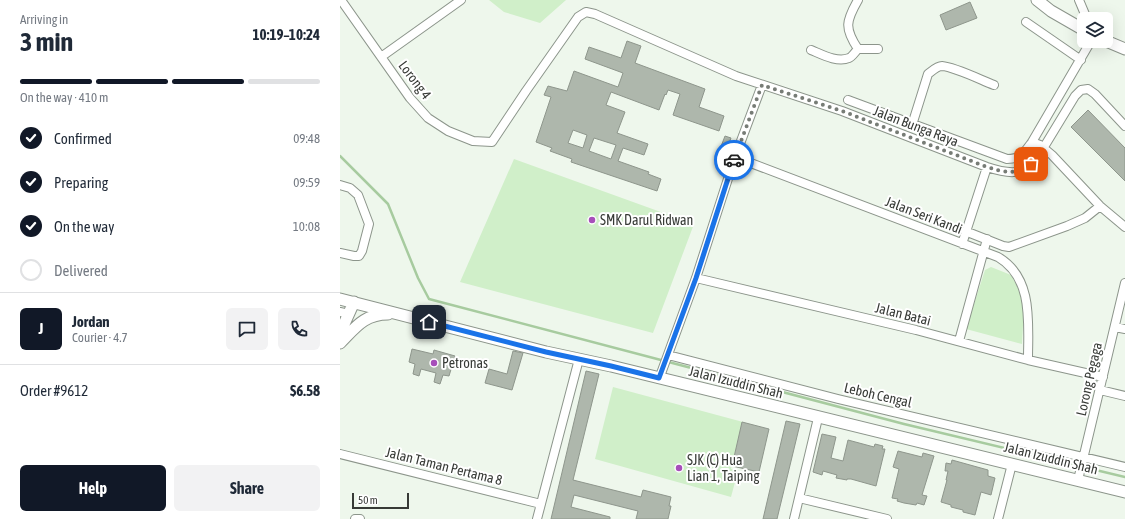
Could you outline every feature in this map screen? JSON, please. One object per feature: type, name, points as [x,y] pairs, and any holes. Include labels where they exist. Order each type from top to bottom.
[{"type":"main road","points":[[1037,0],[1051,11],[1077,26]]},
{"type":"main road","points":[[1113,43],[1125,49]]},
{"type":"main road","name":"Jalan Izuddin Shah","points":[[340,299],[546,352],[1012,464],[1081,468],[1125,492]]},
{"type":"main road","points":[[340,333],[344,313],[354,302]]},
{"type":"main road","points":[[340,343],[360,323],[376,314],[404,316]]},
{"type":"street","name":"Lorong 4","points":[[341,0],[410,98],[428,118],[448,131],[473,142],[492,142]]},
{"type":"street","points":[[381,56],[461,0]]},
{"type":"street","points":[[858,0],[850,14],[847,25],[852,40],[858,49]]},
{"type":"street","points":[[1079,0],[1084,12]]},
{"type":"street","name":"Jalan Bunga Raya","points":[[492,142],[578,17],[586,12],[595,14],[690,56],[762,85],[842,111],[1006,173],[1027,168],[1035,160],[1038,145],[1087,48]]},
{"type":"street","points":[[1026,22],[1081,60]]},
{"type":"street","points":[[811,50],[826,57],[843,60],[850,58],[858,49],[878,49]]},
{"type":"street","points":[[912,125],[928,74],[941,66],[994,85]]},
{"type":"street","points":[[659,378],[696,278],[735,157],[762,85]]},
{"type":"street","points":[[1125,126],[1095,94],[1088,89],[1081,90],[1038,145],[1100,206],[1125,227]]},
{"type":"street","name":"Jalan Bunga Raya","points":[[848,100],[1007,159],[1016,159],[1038,145]]},
{"type":"street","name":"Jalan Seri Kandi","points":[[735,157],[998,257],[1006,262],[1013,268],[1020,281],[1028,308],[1028,360]]},
{"type":"street","points":[[962,244],[987,167]]},
{"type":"street","points":[[340,185],[350,188],[358,195],[369,224],[362,251],[359,256],[340,253]]},
{"type":"street","points":[[965,231],[1003,246],[1016,246],[1085,218],[1100,206]]},
{"type":"street","points":[[959,341],[987,239]]},
{"type":"street","name":"Jalan Batai","points":[[696,278],[959,341],[1028,360],[1103,378]]},
{"type":"street","name":"Lorong Pegaga","points":[[1081,468],[1125,283]]},
{"type":"street","points":[[1115,327],[1125,329]]},
{"type":"street","points":[[537,519],[579,359]]},
{"type":"street","name":"Leboh Cengal","points":[[666,359],[838,399],[1081,468],[1125,467]]},
{"type":"street","points":[[1100,390],[1125,396]]},
{"type":"street","points":[[794,519],[818,418]]},
{"type":"street","name":"Jalan Taman Pertama 8","points":[[340,454],[542,504]]},
{"type":"street","points":[[998,519],[1012,464]]},
{"type":"street","points":[[800,498],[877,518],[887,519]]},
{"type":"street","points":[[355,519],[360,519]]},
{"type":"green space","points":[[489,0],[566,0],[540,23],[504,12]]},
{"type":"green space","points":[[514,159],[694,224],[653,333],[460,282]]},
{"type":"green space","points":[[991,267],[1011,275],[1020,291],[1024,306],[1022,344],[966,329],[985,270]]},
{"type":"green space","points":[[613,387],[743,422],[731,469],[738,471],[731,497],[595,459]]},
{"type":"building","points":[[970,2],[977,18],[946,30],[940,15]]},
{"type":"building","points":[[627,41],[641,46],[635,63],[705,89],[699,107],[724,116],[719,131],[673,115],[680,94],[668,90],[659,110],[611,92],[606,105],[625,112],[617,133],[648,144],[644,155],[623,148],[618,161],[649,172],[648,174],[661,179],[657,191],[571,162],[572,159],[550,151],[552,148],[536,142],[551,97],[544,95],[548,86],[567,91],[574,71],[618,87],[623,73],[585,59],[589,47],[621,58]],"holes":[[[573,130],[587,135],[583,148],[568,143]],[[594,138],[616,145],[611,159],[589,151]]]},
{"type":"building","points":[[1088,110],[1125,148],[1125,181],[1071,127]]},
{"type":"building","points":[[725,136],[731,138],[726,151],[720,149]]},
{"type":"building","name":"Petronas","points":[[412,349],[433,354],[434,350],[455,356],[449,376],[443,375],[440,384],[434,382],[436,373],[421,369],[419,376],[413,374],[415,364],[409,362]]},
{"type":"building","points":[[513,351],[523,353],[512,390],[485,383],[489,369],[507,374]]},
{"type":"building","points":[[586,371],[599,374],[573,480],[641,497],[643,490],[671,497],[669,506],[671,506],[668,519],[636,519],[638,511],[574,495],[571,507],[610,517],[610,519],[551,519]]},
{"type":"building","points":[[786,421],[800,424],[777,519],[763,519]]},
{"type":"building","points":[[742,422],[769,429],[759,472],[732,466]]},
{"type":"building","points":[[822,434],[836,437],[831,458],[843,461],[848,440],[874,447],[875,444],[883,446],[882,449],[885,449],[876,486],[851,479],[847,480],[836,478],[837,475],[823,471],[822,475],[813,472]]},
{"type":"building","points":[[898,451],[922,457],[923,453],[934,456],[922,495],[927,496],[924,505],[917,503],[916,505],[904,503],[897,501],[898,499],[892,498],[899,469],[893,467]]},
{"type":"building","points":[[952,460],[988,470],[988,476],[995,478],[991,495],[981,492],[975,515],[963,512],[963,510],[951,507],[951,505],[941,502],[947,480],[948,471],[945,471],[946,463],[951,464]]},
{"type":"waterway","points":[[340,156],[388,204],[418,278],[429,299],[904,424],[1125,477]]},
{"type":"way so far","points":[[734,160],[762,85],[842,111],[1006,173],[1027,168],[1031,164]]},
{"type":"place","name":"SMK Darul Ridwan","points":[[592,220]]},
{"type":"place","name":"Petronas","points":[[434,363]]},
{"type":"place","name":"SJK (C) Hua Lian 1, Taiping","points":[[679,468]]},
{"type":"route","points":[[429,322],[546,352],[659,378],[696,278],[734,160]]}]
